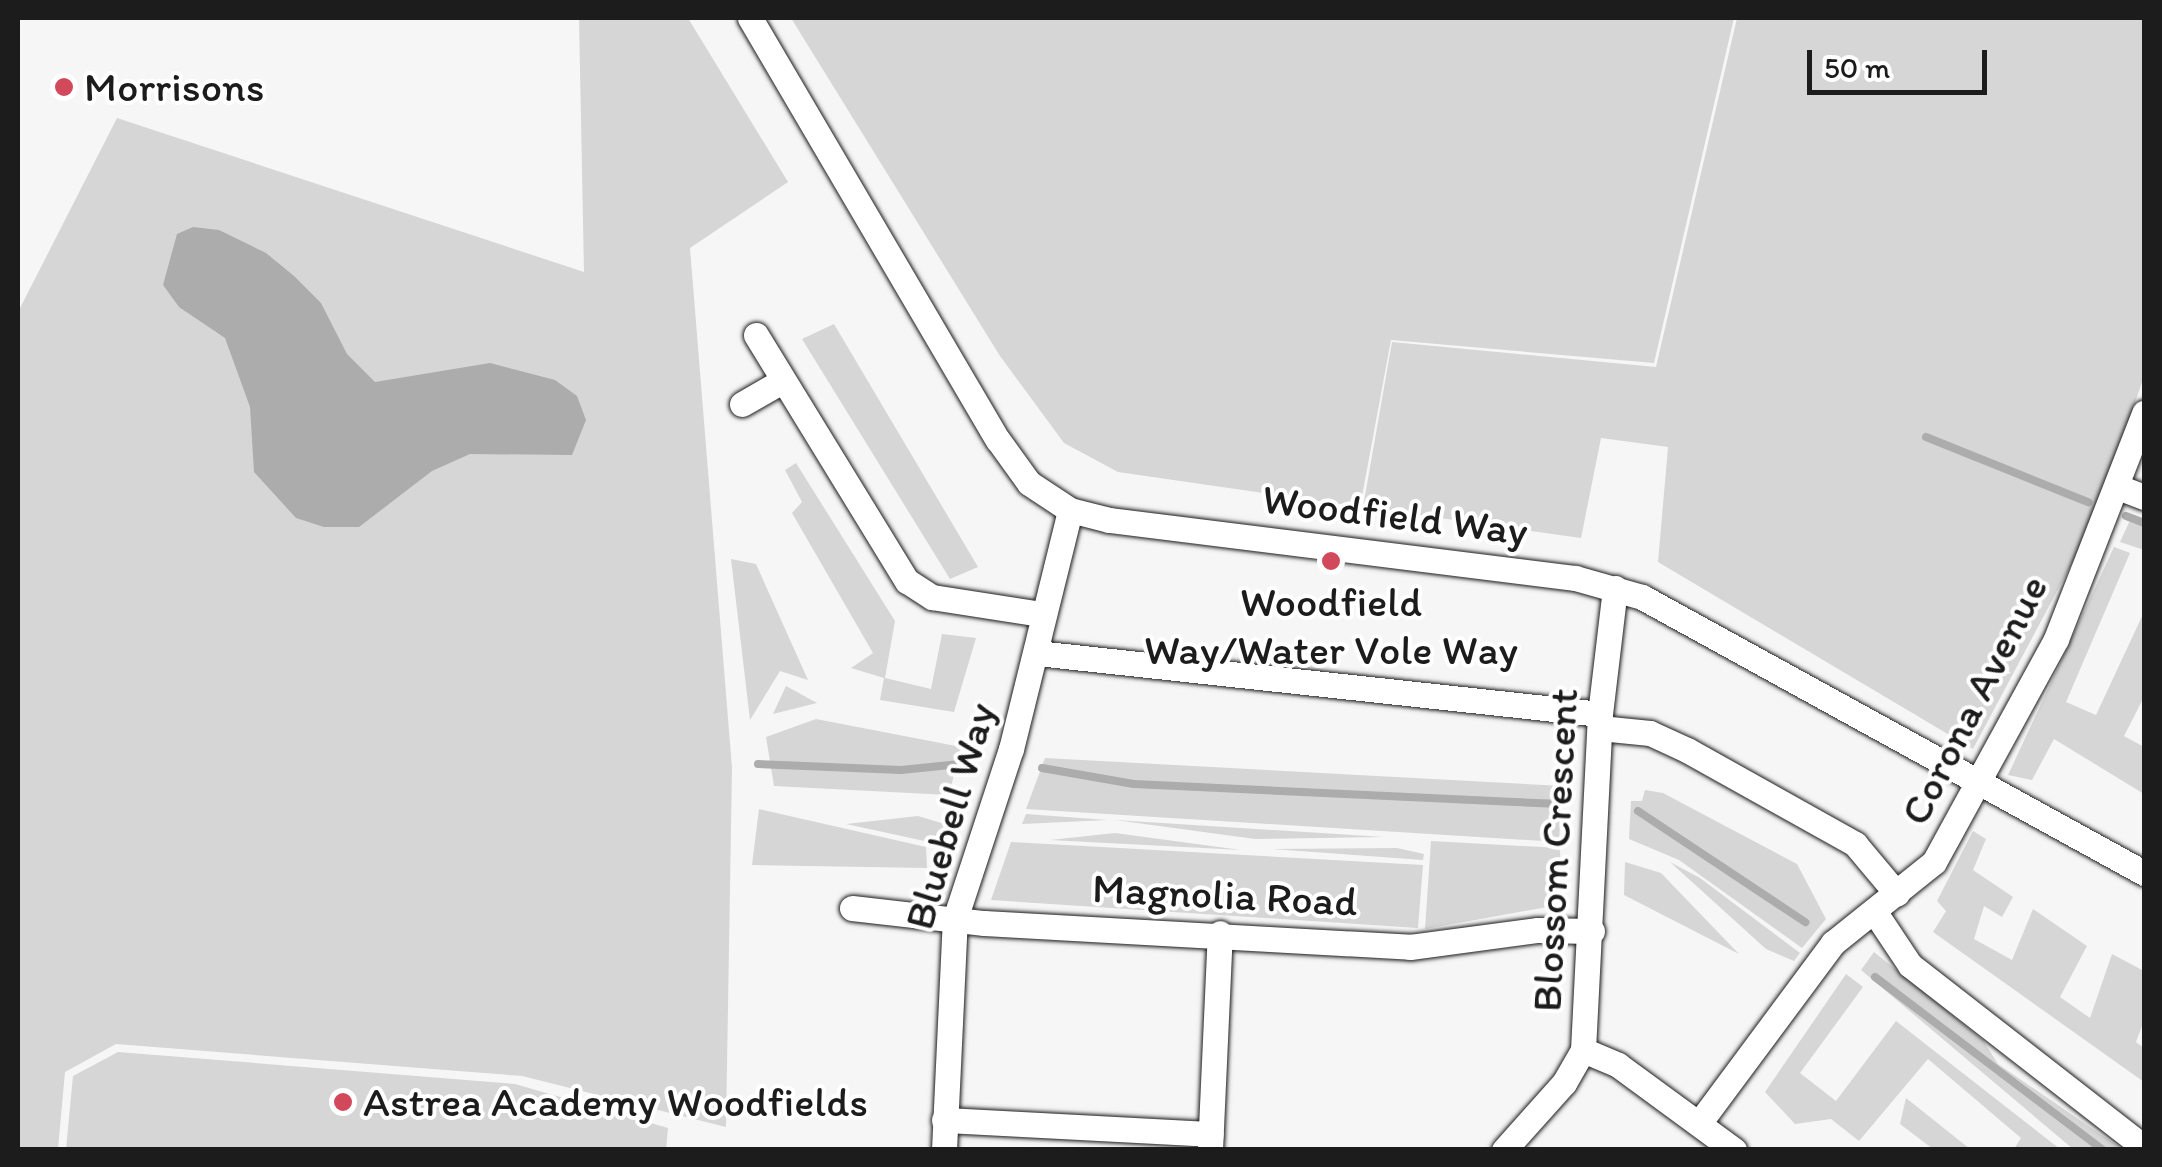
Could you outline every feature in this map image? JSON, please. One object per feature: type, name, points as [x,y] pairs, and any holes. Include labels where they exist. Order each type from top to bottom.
[{"type":"street","name":"Woodfield Way","points":[[738,18],[791,94]]},
{"type":"street","name":"Woodfield Way","points":[[750,18],[791,94],[998,440],[1029,483],[1070,510],[1108,520],[1615,588],[1642,597],[2144,873]]},
{"type":"street","points":[[756,335],[907,581],[932,597],[1042,614]]},
{"type":"street","points":[[742,404],[782,381]]},
{"type":"street","name":"Corona Avenue","points":[[1700,1122],[1834,944],[1934,862],[1982,785],[2056,640],[2144,413]]},
{"type":"street","points":[[2118,487],[2144,497]]},
{"type":"street","name":"Bluebell Way","points":[[944,1150],[956,919],[1037,653],[1042,614],[1070,510]]},
{"type":"street","name":"Blossom Crescent","points":[[1504,1150],[1564,1084],[1583,1050],[1600,721],[1615,588]]},
{"type":"street","points":[[1037,653],[1600,721],[1650,733],[1855,844],[1897,894]]},
{"type":"street","name":"Magnolia Road","points":[[852,908],[956,919],[1410,947],[1538,930],[1592,931]]},
{"type":"street","points":[[1874,911],[1910,965],[2144,1147]]},
{"type":"street","points":[[944,1120],[1210,1142],[1220,933]]},
{"type":"street","points":[[1583,1050],[1618,1064],[1734,1150]]},
{"type":"shaded area","points":[[579,18],[688,18],[788,182],[690,248],[732,768],[726,1127],[522,1076],[116,1044],[65,1072],[58,1149],[18,1149],[18,312],[117,118],[584,272]]},
{"type":"shaded area","points":[[791,18],[1734,18],[1654,363],[1391,340],[1360,507],[1118,472],[1064,443],[1000,356]]},
{"type":"shaded area","points":[[1737,18],[2144,18],[2144,376],[2097,516],[1973,749],[1658,562],[1668,447],[1601,438],[1581,538],[1363,507],[1392,342],[1656,367]]},
{"type":"shaded area","points":[[193,227],[219,230],[266,253],[294,276],[321,303],[347,354],[375,382],[490,363],[555,380],[577,396],[586,420],[572,455],[470,454],[432,471],[359,527],[324,527],[296,518],[254,472],[250,407],[225,338],[179,307],[163,285],[177,234]]},
{"type":"shaded area","points":[[834,324],[978,567],[950,579],[802,339]]},
{"type":"shaded area","points":[[796,463],[895,621],[885,678],[931,689],[942,634],[976,638],[954,712],[880,700],[884,678],[851,668],[873,653],[792,513],[802,502],[785,470]]},
{"type":"shaded area","points":[[2131,518],[2144,523],[2144,550],[2120,542]]},
{"type":"shaded area","points":[[2114,547],[2130,553],[2066,702],[2096,715],[2144,612],[2144,697],[2124,736],[2144,747],[2144,794],[2054,739],[2032,780],[2008,775]]},
{"type":"shaded area","points":[[731,559],[756,564],[808,680],[780,671],[750,720]]},
{"type":"shaded area","points":[[786,686],[817,703],[773,714]]},
{"type":"shaded area","points":[[816,719],[961,747],[949,795],[774,786],[766,737]]},
{"type":"shaded area","points":[[1045,758],[1562,786],[1559,842],[1026,809]]},
{"type":"shaded area","points":[[1645,790],[1663,793],[1797,864],[1826,919],[1802,948],[1679,860],[1629,839],[1631,801],[1642,801]]},
{"type":"shaded area","points":[[759,809],[926,847],[927,868],[752,865]]},
{"type":"shaded area","points":[[1026,814],[1107,820],[1022,824]]},
{"type":"shaded area","points":[[918,816],[948,825],[943,845],[846,824]]},
{"type":"shaded area","points":[[1115,820],[1384,837],[1255,839]]},
{"type":"shaded area","points":[[1973,831],[1986,839],[1973,870],[2013,897],[2002,917],[1984,906],[1974,939],[2012,960],[2033,909],[2087,946],[2060,997],[2090,1018],[2112,954],[2144,971],[2144,1021],[2136,1042],[2144,1048],[2144,1082],[1933,932],[1946,911],[1937,901]]},
{"type":"shaded area","points":[[1115,833],[1241,850],[1050,840]]},
{"type":"shaded area","points":[[1431,841],[1560,848],[1561,890],[1553,906],[1425,929]]},
{"type":"shaded area","points":[[1011,842],[1423,865],[1418,928],[991,900]]},
{"type":"shaded area","points":[[1397,848],[1424,854],[1423,860],[1272,849]]},
{"type":"shaded area","points":[[1625,862],[1661,873],[1739,954],[1624,895]]},
{"type":"shaded area","points":[[1670,862],[1700,878],[1800,953],[1794,961],[1766,949]]},
{"type":"shaded area","points":[[1874,952],[1983,1040],[1998,1064],[2122,1149],[2073,1149],[1861,970]]},
{"type":"shaded area","points":[[1846,974],[1863,987],[1800,1073],[1836,1101],[1896,1021],[2060,1149],[2014,1149],[2021,1138],[1928,1059],[1859,1141],[1831,1119],[1795,1124],[1765,1092]]},
{"type":"shaded area","name":"Astrea Academy Woodfields","points":[[118,1052],[515,1084],[668,1128],[666,1149],[66,1149],[73,1076]]},
{"type":"shaded area","points":[[1906,1098],[1970,1149],[1933,1149],[1900,1124]]},
{"type":"waterway","points":[[1926,437],[2088,502]]},
{"type":"waterway","points":[[2126,516],[2144,523]]},
{"type":"waterway","points":[[758,764],[901,770],[970,763]]},
{"type":"waterway","points":[[1042,768],[1134,784],[1555,804]]},
{"type":"waterway","points":[[1638,811],[1805,922]]},
{"type":"waterway","points":[[1875,977],[2103,1150]]},
{"type":"place","name":"Morrisons","points":[[64,87]]},
{"type":"place","name":"Woodfield Way/Water Vole Way","points":[[1331,561]]},
{"type":"place","name":"Astrea Academy Woodfields","points":[[343,1102]]}]
